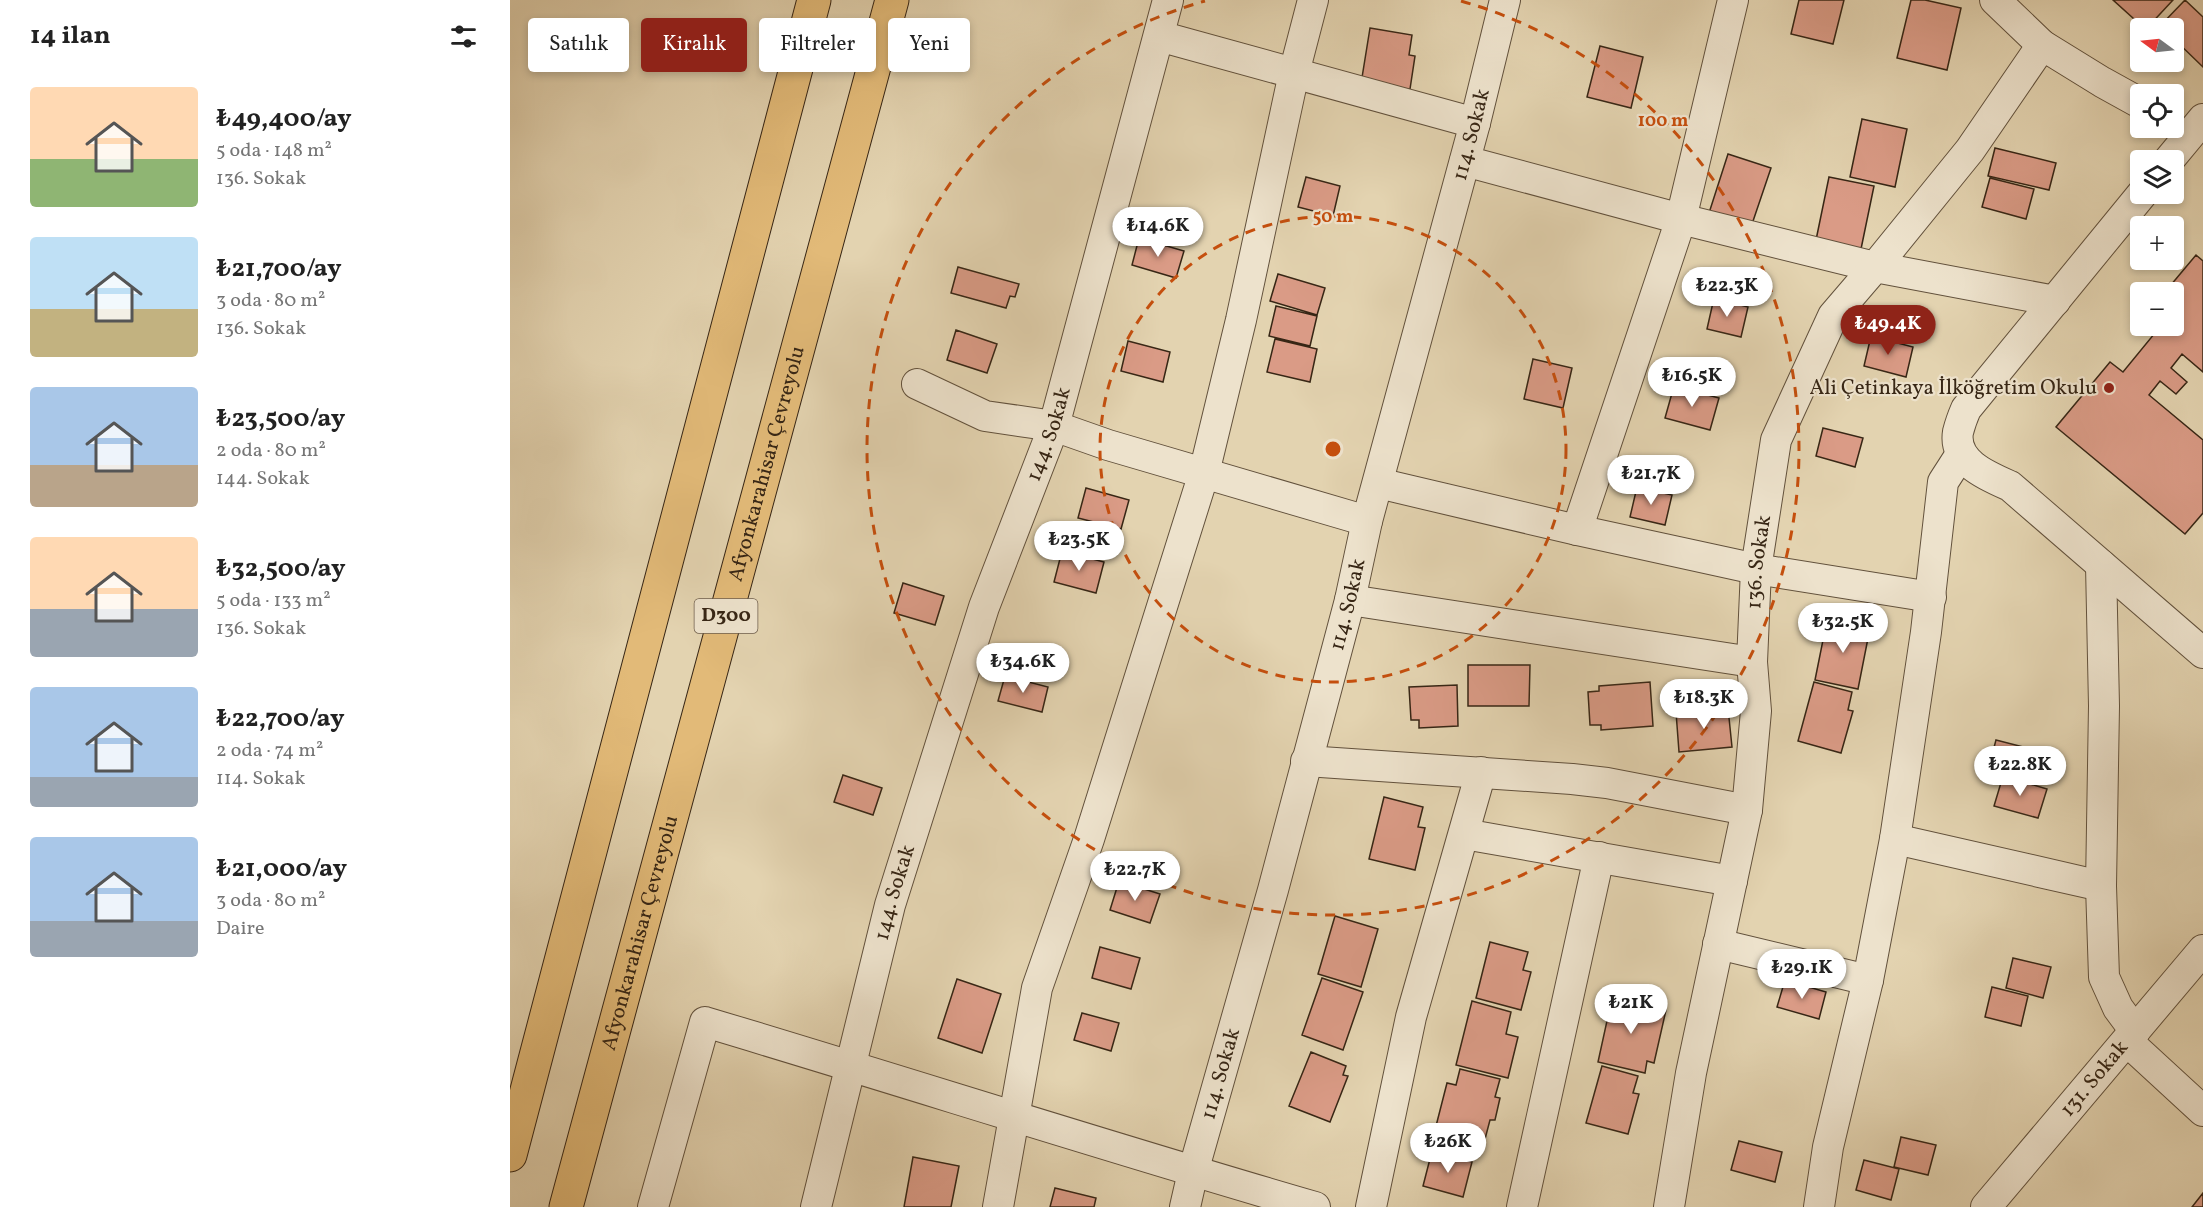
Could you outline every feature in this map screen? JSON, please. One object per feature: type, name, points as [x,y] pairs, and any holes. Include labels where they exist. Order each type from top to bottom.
[{"type":"highway","points":[[510,1155],[814,0]]},
{"type":"highway","name":"Afyonkarahisar Çevreyolu","points":[[566,1207],[892,0]]},
{"type":"street","name":"144. Sokak","points":[[816,1207],[890,905],[984,607],[1054,426],[1168,0]]},
{"type":"street","points":[[998,1207],[1037,988],[1089,839],[1204,473],[1241,320],[1294,73],[1313,0]]},
{"type":"street","name":"114. Sokak","points":[[1185,1207],[1350,600],[1367,521],[1476,123],[1505,0]]},
{"type":"street","points":[[1577,530],[1681,219],[1733,0]]},
{"type":"street","points":[[1995,0],[2042,45],[2130,97]]},
{"type":"street","points":[[1158,36],[1476,123]]},
{"type":"street","name":"136. Sokak","points":[[1669,1207],[1691,1073],[1747,810],[1756,711],[1752,662],[1756,569],[1776,440],[1833,316],[1970,150],[2042,45]]},
{"type":"street","points":[[2175,150],[2190,123]]},
{"type":"street","points":[[1465,161],[1681,219],[1875,267],[2055,301]]},
{"type":"street","points":[[2134,204],[1966,409],[1958,434],[1961,454],[1982,474],[2010,486],[2203,653]]},
{"type":"street","points":[[917,384],[985,416],[1054,426],[1108,445],[1367,521]]},
{"type":"street","points":[[1819,1207],[1828,1147],[1868,980],[1895,839],[1930,597],[1943,482],[1961,454]]},
{"type":"street","points":[[1378,483],[1756,569],[1930,597]]},
{"type":"street","points":[[2102,565],[2104,706],[2101,886],[2104,976],[2131,1036],[2203,1111]]},
{"type":"street","points":[[1350,600],[1752,662]]},
{"type":"street","points":[[1306,761],[1607,783],[1747,810]]},
{"type":"street","points":[[1371,1207],[1411,1017],[1481,772]]},
{"type":"street","points":[[1464,834],[1732,881]]},
{"type":"street","points":[[1895,839],[2101,886]]},
{"type":"street","points":[[1522,1207],[1599,857]]},
{"type":"street","points":[[1718,944],[1868,980]]},
{"type":"street","name":"131. Sokak","points":[[1986,1207],[2203,950]]},
{"type":"street","points":[[653,1207],[705,1022],[1014,1118],[1315,1207]]},
{"type":"building","points":[[1799,0],[1844,0],[1833,44],[1791,34]]},
{"type":"building","points":[[1911,0],[1925,0],[1961,8],[1947,70],[1897,58]]},
{"type":"building","points":[[2113,0],[2173,0],[2156,18],[2133,18]]},
{"type":"building","points":[[2185,0],[2203,17],[2203,67],[2184,49],[2184,18],[2168,18]]},
{"type":"building","points":[[1370,28],[1412,35],[1409,55],[1415,56],[1410,89],[1360,90]]},
{"type":"building","points":[[1600,46],[1643,57],[1631,108],[1587,97]]},
{"type":"building","points":[[1862,119],[1907,129],[1895,187],[1850,177]]},
{"type":"building","points":[[1995,148],[2056,163],[2049,190],[1988,176]]},
{"type":"building","points":[[1728,154],[1771,168],[1751,227],[1709,213]]},
{"type":"building","points":[[1306,177],[1340,186],[1333,216],[1298,207]]},
{"type":"building","points":[[1829,177],[1874,186],[1861,249],[1816,240]]},
{"type":"building","points":[[1990,178],[2034,189],[2026,219],[1982,207]]},
{"type":"building","points":[[1139,238],[1184,251],[1176,278],[1132,265]]},
{"type":"building","points":[[2196,255],[2203,261],[2203,372],[2182,354],[2171,368],[2187,382],[2176,394],[2160,381],[2149,395],[2203,440],[2203,513],[2185,534],[2056,427],[2110,362],[2123,372],[2153,336],[2184,336],[2184,282],[2173,282]]},
{"type":"building","points":[[958,267],[1019,284],[1015,297],[1010,296],[1006,308],[951,293]]},
{"type":"building","points":[[1278,274],[1325,288],[1317,315],[1270,301]]},
{"type":"building","points":[[1714,298],[1748,307],[1741,337],[1707,329]]},
{"type":"building","points":[[1276,306],[1317,316],[1310,346],[1269,336]]},
{"type":"building","points":[[956,330],[997,344],[987,373],[947,360]]},
{"type":"building","points":[[1871,336],[1913,347],[1906,377],[1864,366]]},
{"type":"building","points":[[1275,339],[1317,349],[1310,382],[1267,372]]},
{"type":"building","points":[[1128,341],[1170,352],[1163,382],[1121,371]]},
{"type":"building","points":[[1533,359],[1572,368],[1563,408],[1524,399]]},
{"type":"building","points":[[1674,386],[1719,398],[1710,430],[1665,418]]},
{"type":"building","points":[[1823,428],[1863,438],[1855,467],[1816,456]]},
{"type":"building","points":[[1637,487],[1672,495],[1665,525],[1630,517]]},
{"type":"building","points":[[1086,488],[1129,500],[1121,529],[1078,518]]},
{"type":"building","points":[[1062,551],[1104,562],[1096,593],[1054,582]]},
{"type":"building","points":[[903,583],[944,596],[935,625],[894,613]]},
{"type":"building","points":[[1827,620],[1870,628],[1858,689],[1815,680]]},
{"type":"building","points":[[1468,665],[1530,665],[1529,706],[1468,706]]},
{"type":"building","points":[[1005,676],[1048,687],[1042,712],[998,701]]},
{"type":"building","points":[[1650,682],[1653,726],[1601,730],[1601,725],[1590,725],[1588,692],[1599,691],[1599,686]]},
{"type":"building","points":[[1814,682],[1852,692],[1848,710],[1853,711],[1841,753],[1798,741]]},
{"type":"building","points":[[1457,685],[1458,726],[1419,728],[1419,720],[1411,720],[1409,687]]},
{"type":"building","points":[[1728,708],[1732,747],[1679,752],[1676,712]]},
{"type":"building","points":[[1996,740],[2039,751],[2032,781],[1988,770]]},
{"type":"building","points":[[843,775],[882,788],[873,815],[834,802]]},
{"type":"building","points":[[2003,776],[2047,789],[2038,818],[1994,806]]},
{"type":"building","points":[[1384,797],[1423,807],[1418,827],[1425,828],[1415,870],[1369,859]]},
{"type":"building","points":[[1119,881],[1160,894],[1150,923],[1110,910]]},
{"type":"building","points":[[1335,916],[1378,929],[1361,987],[1318,974]]},
{"type":"building","points":[[1490,942],[1528,952],[1523,970],[1531,972],[1521,1010],[1476,998]]},
{"type":"building","points":[[1100,947],[1140,958],[1131,989],[1092,978]]},
{"type":"building","points":[[2013,958],[2051,967],[2043,998],[2006,988]]},
{"type":"building","points":[[1322,978],[1363,992],[1343,1050],[1302,1035]]},
{"type":"building","points":[[957,979],[1001,994],[982,1053],[938,1038]]},
{"type":"building","points":[[1785,980],[1826,992],[1819,1019],[1777,1007]]},
{"type":"building","points":[[1992,987],[2028,996],[2021,1026],[1985,1017]]},
{"type":"building","points":[[1612,998],[1666,1010],[1654,1063],[1647,1061],[1645,1073],[1598,1062]]},
{"type":"building","points":[[1472,1001],[1511,1012],[1506,1034],[1518,1037],[1508,1078],[1456,1065]]},
{"type":"building","points":[[1082,1013],[1119,1023],[1111,1051],[1074,1040]]},
{"type":"building","points":[[1311,1052],[1346,1066],[1343,1075],[1348,1076],[1330,1122],[1289,1106]]},
{"type":"building","points":[[1602,1066],[1638,1076],[1633,1093],[1639,1094],[1628,1134],[1586,1123]]},
{"type":"building","points":[[1460,1069],[1500,1079],[1495,1097],[1500,1098],[1495,1120],[1490,1120],[1485,1139],[1436,1126],[1447,1083],[1456,1085]]},
{"type":"building","points":[[1901,1137],[1936,1145],[1928,1175],[1894,1167]]},
{"type":"building","points":[[1739,1141],[1782,1152],[1775,1182],[1731,1170]]},
{"type":"building","points":[[1432,1151],[1472,1162],[1463,1197],[1423,1186]]},
{"type":"building","points":[[913,1157],[959,1166],[951,1207],[904,1207]]},
{"type":"building","points":[[1864,1160],[1899,1169],[1891,1200],[1856,1190]]},
{"type":"building","points":[[1055,1188],[1096,1198],[1094,1207],[1050,1207]]},
{"type":"building","points":[[2203,1193],[2203,1207],[2192,1207]]},
{"type":"place","name":"Ali Çetinkaya İlköğretim Okulu","points":[[2109,388]]}]
